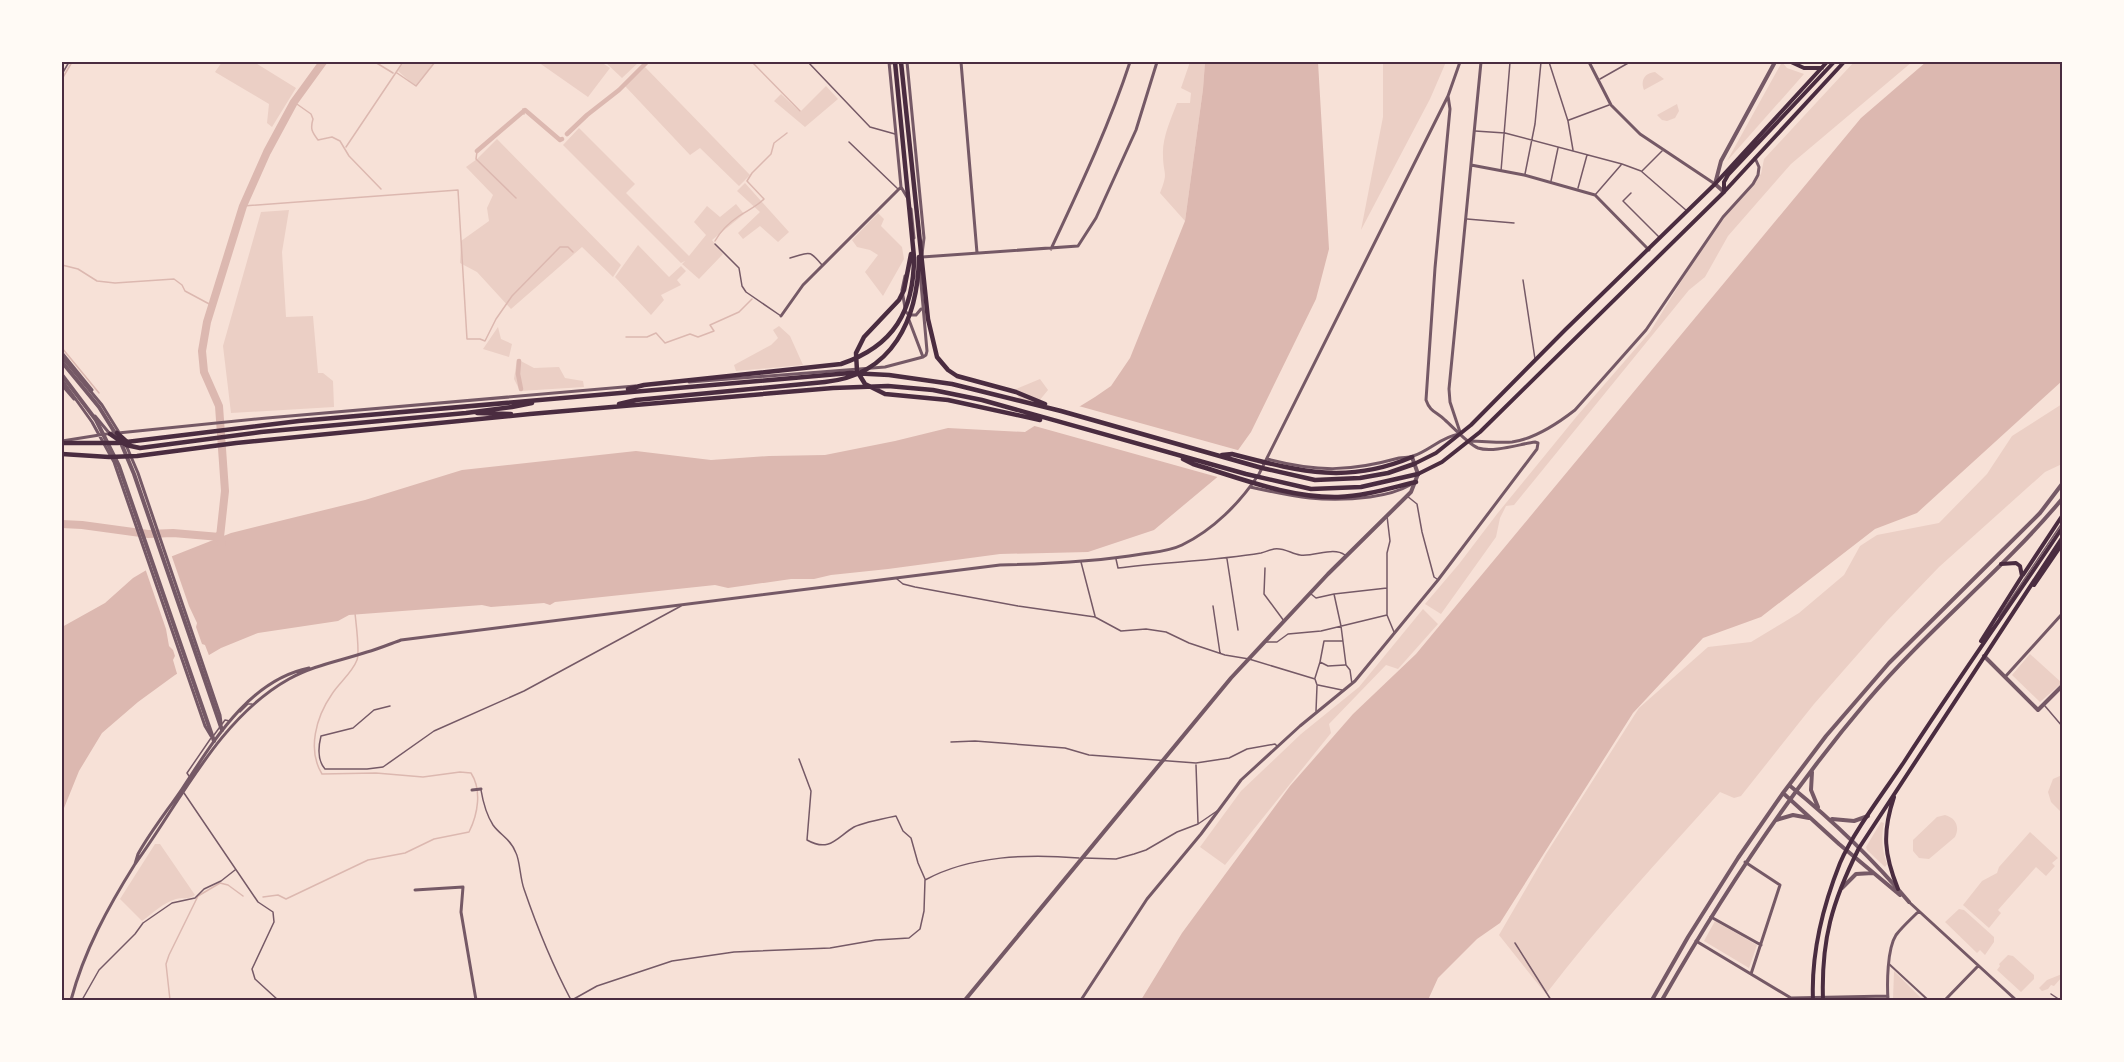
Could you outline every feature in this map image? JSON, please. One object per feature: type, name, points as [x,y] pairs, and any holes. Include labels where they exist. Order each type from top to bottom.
[{"type":"highway","points":[[613,393],[644,385],[828,366],[866,354],[878,346],[892,331],[908,305],[914,278],[913,245],[891,62]]},
{"type":"highway","points":[[901,62],[931,337],[942,364],[957,376],[1016,392],[1062,411]]},
{"type":"highway","points":[[611,407],[636,400],[845,380],[865,371],[888,351],[905,327],[919,276],[920,244]]},
{"type":"highway","points":[[913,245],[910,267],[899,300],[864,337],[856,353],[857,371],[865,384],[885,394],[948,400],[1083,429]]},
{"type":"highway","points":[[62,441],[118,443],[270,423],[850,373],[934,381],[1062,411],[1262,468],[1314,480],[1360,478],[1388,473],[1414,464]]},
{"type":"highway","points":[[62,454],[137,456],[236,443],[530,414],[888,386],[933,390],[982,400],[1246,474],[1311,489],[1361,487],[1418,474]]},
{"type":"highway","points":[[110,434],[126,445],[140,448],[261,432],[466,413],[549,399]]},
{"type":"highway","points":[[466,413],[530,414]]},
{"type":"highway","points":[[117,433],[128,443],[153,446]]},
{"type":"highway","points":[[1174,454],[1193,465],[1293,493],[1339,497],[1416,482]]},
{"type":"highway","points":[[1216,455],[1232,454],[1307,472],[1330,474],[1359,472],[1412,457]]},
{"type":"main road","points":[[1791,62],[1804,68],[1822,68]]},
{"type":"main road","points":[[1414,464],[1436,453],[1460,434],[1688,212],[1827,62]]},
{"type":"main road","points":[[1724,192],[1728,175],[1834,62]]},
{"type":"main road","points":[[1418,474],[1442,462],[1470,441],[1724,192],[1844,62]]},
{"type":"main road","points":[[1813,999],[1814,963],[1819,931],[1830,892],[1847,850],[2062,516]]},
{"type":"main road","points":[[2010,617],[2062,528]]},
{"type":"main road","points":[[2046,554],[2062,537]]},
{"type":"main road","points":[[1823,999],[1825,951],[1831,914],[1859,848],[2010,617],[2062,544]]},
{"type":"main road","points":[[2001,564],[2016,563],[2020,566],[2022,576]]},
{"type":"main road","points":[[1973,656],[2020,597]]},
{"type":"main road","points":[[1896,790],[1888,815],[1885,845],[1898,889]]},
{"type":"street","points":[[913,62],[891,62],[900,188],[911,207],[914,239],[912,258],[902,283],[902,298],[923,357]]},
{"type":"street","points":[[62,441],[210,423],[585,389],[885,367],[923,357],[927,351],[920,270],[924,238],[907,62]]},
{"type":"street","points":[[961,62],[977,253]]},
{"type":"street","points":[[1051,249],[1098,147],[1130,62]]},
{"type":"street","points":[[912,258],[1078,246],[1096,218],[1136,130],[1157,62]]},
{"type":"street","points":[[135,864],[138,854],[155,827],[222,730],[252,699],[276,681],[294,672],[421,636],[1000,565],[1081,562],[1115,558],[1180,546],[1218,521],[1250,487],[1267,459],[1448,96],[1460,62]]},
{"type":"street","points":[[1460,434],[1450,402],[1449,389],[1481,62]]},
{"type":"street","points":[[1589,62],[1611,105],[1640,134],[1724,192]]},
{"type":"street","points":[[1715,184],[1721,161],[1775,62]]},
{"type":"street","points":[[1081,1000],[1147,899],[1241,780],[1277,746],[1352,684],[1438,580],[1538,446],[1535,442],[1514,447],[1478,448],[1451,428],[1428,406],[1425,392],[1450,109],[1448,96]]},
{"type":"street","points":[[1470,441],[1514,442],[1532,437],[1561,421],[1575,410],[1646,330],[1723,217],[1753,184],[1759,167],[1755,158]]},
{"type":"street","points":[[1471,165],[1524,175],[1595,195],[1649,250]]},
{"type":"street","points":[[781,316],[803,285],[900,188]]},
{"type":"street","points":[[906,312],[909,315],[916,315],[923,306]]},
{"type":"street","points":[[62,355],[89,386],[117,433]]},
{"type":"street","points":[[62,355],[102,405],[127,447],[220,715],[222,730]]},
{"type":"street","points":[[62,362],[99,407],[124,448],[222,730]]},
{"type":"street","points":[[62,375],[96,420],[119,466],[214,741]]},
{"type":"street","points":[[62,382],[92,422],[114,462],[205,726],[214,741]]},
{"type":"street","points":[[62,382],[72,397],[87,407],[110,434]]},
{"type":"street","points":[[87,407],[98,400]]},
{"type":"street","points":[[1267,459],[1305,468],[1339,470],[1412,457],[1450,435],[1460,434]]},
{"type":"street","points":[[965,1000],[1231,678],[1310,593],[1407,496],[1418,474],[1412,457]]},
{"type":"street","points":[[1250,487],[1314,500],[1340,500],[1386,494],[1416,482]]},
{"type":"street","points":[[1652,1000],[1701,917],[1783,793],[1826,736],[1889,663],[2040,513],[2062,484]]},
{"type":"street","points":[[1662,1000],[1745,862],[1795,790],[1867,701],[1918,644],[2043,522],[2062,498]]},
{"type":"street","points":[[2005,677],[2062,614]]},
{"type":"street","points":[[1984,656],[2038,710],[2062,688]]},
{"type":"street","points":[[71,1000],[77,978],[100,925],[135,864],[231,726],[261,697],[313,667]]},
{"type":"street","points":[[1813,768],[1810,778],[1811,790],[1820,810]]},
{"type":"street","points":[[1789,785],[1829,818],[1909,902]]},
{"type":"street","points":[[472,790],[479,789]]},
{"type":"street","points":[[1783,793],[1909,902],[2016,1000]]},
{"type":"street","points":[[1775,820],[1793,815],[1813,819]]},
{"type":"street","points":[[1829,818],[1854,821],[1869,816]]},
{"type":"street","points":[[1745,862],[1780,885],[1751,974]]},
{"type":"street","points":[[1838,894],[1856,874],[1875,874]]},
{"type":"street","points":[[415,890],[463,887],[461,912],[476,1000]]},
{"type":"street","points":[[1888,1000],[1889,964],[1893,942],[1897,934],[1919,911]]},
{"type":"street","points":[[1711,917],[1761,945]]},
{"type":"street","points":[[1696,941],[1791,998],[1888,996]]},
{"type":"street","points":[[1889,964],[1928,1000]]},
{"type":"street","points":[[1946,1000],[1978,966]]},
{"type":"lane","points":[[62,74],[69,62]]},
{"type":"lane","points":[[808,62],[870,127],[896,134]]},
{"type":"lane","points":[[1501,172],[1510,62]]},
{"type":"lane","points":[[1524,175],[1535,124],[1541,62]]},
{"type":"lane","points":[[1550,62],[1568,121],[1573,152]]},
{"type":"lane","points":[[1598,80],[1630,62]]},
{"type":"lane","points":[[1568,121],[1611,105]]},
{"type":"lane","points":[[1474,131],[1505,133],[1587,154],[1641,171],[1688,212]]},
{"type":"lane","points":[[849,142],[900,188]]},
{"type":"lane","points":[[1551,182],[1558,147]]},
{"type":"lane","points":[[1641,171],[1664,149]]},
{"type":"lane","points":[[1578,190],[1587,154]]},
{"type":"lane","points":[[1595,195],[1622,164]]},
{"type":"lane","points":[[1631,193],[1623,201],[1661,238]]},
{"type":"lane","points":[[1465,219],[1514,223]]},
{"type":"lane","points":[[716,244],[739,268],[742,286],[746,292],[781,316]]},
{"type":"lane","points":[[790,258],[808,252],[813,253],[823,266]]},
{"type":"lane","points":[[1522,280],[1535,360]]},
{"type":"lane","points":[[1407,496],[1417,504],[1434,577],[1438,580]]},
{"type":"lane","points":[[1387,516],[1390,541],[1387,553],[1387,615],[1394,633]]},
{"type":"lane","points":[[1991,624],[2046,554],[2062,523]]},
{"type":"lane","points":[[1115,558],[1118,568],[1227,558],[1264,553],[1276,548],[1299,555],[1334,551],[1346,556]]},
{"type":"lane","points":[[1227,558],[1238,630]]},
{"type":"lane","points":[[1081,562],[1095,616]]},
{"type":"lane","points":[[1265,568],[1264,594],[1284,621]]},
{"type":"lane","points":[[896,578],[903,584],[915,587],[1018,606],[1095,616],[1121,631],[1146,629],[1166,632],[1189,643],[1220,653],[1250,659],[1315,679]]},
{"type":"lane","points":[[1310,593],[1317,598],[1388,588]]},
{"type":"lane","points":[[1334,594],[1346,665],[1350,670],[1352,684]]},
{"type":"lane","points":[[390,706],[374,710],[353,728],[321,736],[319,759],[325,769],[383,767],[434,731],[524,691],[684,604]]},
{"type":"lane","points":[[1213,606],[1220,653]]},
{"type":"lane","points":[[1265,642],[1272,643],[1288,634],[1321,631],[1387,615]]},
{"type":"lane","points":[[1316,713],[1317,685],[1315,679],[1324,641],[1343,641]]},
{"type":"lane","points":[[1320,662],[1328,666],[1346,665]]},
{"type":"lane","points":[[1317,685],[1340,688],[1345,691]]},
{"type":"lane","points":[[253,704],[249,704],[231,721],[225,720],[187,773],[189,776],[180,793],[258,902],[273,912],[274,922],[252,969],[255,979],[278,1000]]},
{"type":"lane","points":[[2043,705],[2062,726]]},
{"type":"lane","points":[[951,742],[975,741],[1065,748],[1089,755],[1196,763],[1229,758],[1247,749],[1275,744],[1277,746]]},
{"type":"lane","points":[[479,789],[484,808],[494,826],[507,837],[517,854],[523,887],[557,974],[571,1000],[597,986],[672,961],[734,952],[830,948],[876,940],[909,938],[920,929],[924,910],[925,879],[911,838],[903,831],[896,816],[854,827],[833,843],[813,843],[807,840],[812,797],[799,759]]},
{"type":"lane","points":[[1196,763],[1198,824]]},
{"type":"lane","points":[[925,879],[954,867],[981,860],[1022,857],[1126,858],[1198,824],[1221,807]]},
{"type":"lane","points":[[82,1000],[99,970],[143,923],[172,903],[195,898],[204,889],[221,881],[236,869]]},
{"type":"lane","points":[[1515,944],[1551,1000]]},
{"type":"lane","points":[[2051,994],[2060,1000]]},
{"type":"shaded area","points":[[222,62],[254,62],[296,88],[272,127],[267,123],[269,104],[215,72]]},
{"type":"shaded area","points":[[404,62],[435,62],[415,86],[398,71]]},
{"type":"shaded area","points":[[538,62],[601,62],[610,68],[588,97]]},
{"type":"shaded area","points":[[605,62],[626,63],[639,62],[622,78]]},
{"type":"shaded area","points":[[1190,62],[1205,62],[1185,221],[1160,193],[1165,177],[1163,149],[1167,129],[1177,103],[1190,103],[1191,93],[1181,88]]},
{"type":"shaded area","points":[[1205,62],[1318,62],[1329,249],[1316,299],[1251,432],[1221,474],[1154,530],[1088,552],[1000,554],[814,579],[791,579],[728,588],[715,585],[555,602],[550,605],[544,603],[491,607],[482,605],[349,615],[338,621],[258,633],[221,648],[175,675],[138,702],[102,733],[79,771],[62,813],[62,627],[105,603],[133,578],[165,559],[231,533],[365,500],[462,470],[636,451],[711,460],[825,455],[948,428],[1025,432],[1036,425],[1069,413],[1095,397],[1111,386],[1130,358],[1185,221]]},
{"type":"shaded area","points":[[1383,62],[1446,62],[1430,99],[1361,230],[1383,117]]},
{"type":"shaded area","points":[[1782,62],[1787,68],[1804,74],[1727,161]]},
{"type":"shaded area","points":[[1854,62],[1912,62],[1791,164],[1728,236],[1705,277],[1689,290],[1514,505],[1506,506],[1500,518],[1496,537],[1441,614],[1425,604],[1577,416],[1650,332],[1713,230],[1761,174],[1764,159]]},
{"type":"shaded area","points":[[1926,62],[2062,62],[2062,381],[1917,513],[1875,529],[1761,617],[1703,638],[1633,713],[1500,923],[1477,939],[1438,978],[1428,1000],[1141,1000],[1182,933],[1290,786],[1353,714],[1416,654],[1861,118]]},
{"type":"shaded area","points":[[645,67],[750,175],[739,186],[700,148],[690,155],[625,86]]},
{"type":"shaded area","points":[[1655,72],[1664,79],[1644,90],[1644,78]]},
{"type":"shaded area","points":[[826,86],[838,99],[805,127],[774,101],[781,94],[800,112]]},
{"type":"shaded area","points":[[1677,104],[1679,111],[1675,118],[1667,121],[1657,115]]},
{"type":"shaded area","points":[[579,128],[635,184],[626,193],[689,256],[706,235],[694,222],[707,206],[720,217],[736,204],[744,214],[712,240],[723,254],[699,279],[682,264],[685,261],[681,263],[563,145]]},
{"type":"shaded area","points":[[497,139],[621,265],[613,277],[582,247],[511,309],[477,272],[460,263],[461,241],[489,221],[487,208],[493,195],[466,167]]},
{"type":"shaded area","points":[[745,183],[789,232],[778,242],[760,226],[743,239],[738,233],[760,212],[737,191]]},
{"type":"shaded area","points":[[289,210],[282,252],[286,317],[313,316],[318,373],[323,373],[333,381],[334,407],[231,413],[223,346],[261,212]]},
{"type":"shaded area","points":[[878,213],[884,219],[881,226],[902,247],[904,259],[883,296],[865,272],[878,255],[870,250],[857,247],[852,240]]},
{"type":"shaded area","points":[[638,245],[669,277],[681,266],[686,271],[677,280],[681,285],[661,295],[664,300],[651,315],[615,277]]},
{"type":"shaded area","points":[[779,326],[790,336],[803,365],[736,371],[734,365],[771,345],[778,338],[773,330]]},
{"type":"shaded area","points":[[498,327],[501,339],[512,344],[509,357],[483,349]]},
{"type":"shaded area","points":[[517,359],[534,368],[559,367],[565,378],[583,381],[584,387],[520,391],[514,379]]},
{"type":"shaded area","points":[[1040,379],[1048,390],[1039,401],[1020,402],[1016,389]]},
{"type":"shaded area","points":[[2062,404],[2062,464],[2045,472],[1939,567],[1887,621],[1814,704],[1741,796],[1734,798],[1720,792],[1609,916],[1546,994],[1499,935],[1546,854],[1639,708],[1708,647],[1751,642],[1799,613],[1844,575],[1860,546],[1877,535],[1939,523],[1987,474],[2012,436]]},
{"type":"shaded area","points":[[1423,609],[1438,624],[1398,669],[1386,665],[1329,724],[1331,733],[1225,865],[1200,847],[1241,791],[1301,734],[1359,687]]},
{"type":"shaded area","points":[[2030,654],[2062,683],[2040,702],[2012,675]]},
{"type":"shaded area","points":[[2062,775],[2062,813],[2051,802],[2048,792],[2053,779]]},
{"type":"shaded area","points":[[1945,815],[1956,823],[1955,837],[1929,859],[1919,858],[1913,851],[1913,840],[1937,817]]},
{"type":"shaded area","points":[[1881,822],[1884,823],[1882,844],[1887,864],[1885,867],[1866,847]]},
{"type":"shaded area","points":[[2030,832],[2058,858],[2052,863],[2055,866],[2046,876],[2036,867],[1998,910],[2001,913],[1989,928],[1963,905],[1982,881],[1997,873],[1999,867]]},
{"type":"shaded area","points":[[155,844],[160,844],[195,895],[171,901],[142,921],[120,899]]},
{"type":"shaded area","points":[[1959,909],[1964,910],[1994,937],[1994,942],[1985,955],[1980,950],[1977,953],[1945,922]]},
{"type":"shaded area","points":[[1715,921],[1757,945],[1749,968],[1704,941]]},
{"type":"shaded area","points":[[2008,955],[2013,956],[2034,975],[2034,979],[2021,992],[1997,970],[1999,964]]},
{"type":"shaded area","points":[[1894,971],[1923,1000],[1893,1000]]},
{"type":"shaded area","points":[[2062,974],[2054,986],[2051,985],[2042,991],[2039,988],[2047,980]]},
{"type":"pier","points":[[1075,405],[1241,451],[1221,478],[1031,425]]},
{"type":"pier","points":[[171,554],[197,623],[196,627],[202,644],[205,645],[210,658],[178,677],[173,660],[175,656],[169,646],[166,629],[145,568]]},
{"type":"waterway","points":[[62,79],[72,62]]},
{"type":"waterway","points":[[222,546],[220,537],[225,491],[219,406],[204,372],[202,351],[207,322],[243,206],[267,152],[294,102],[323,62]]},
{"type":"waterway","points":[[375,62],[393,73]]},
{"type":"waterway","points":[[346,147],[403,62]]},
{"type":"waterway","points":[[397,73],[416,86],[435,62]]},
{"type":"waterway","points":[[567,134],[619,90],[647,62]]},
{"type":"waterway","points":[[752,62],[800,111]]},
{"type":"waterway","points":[[294,102],[311,114],[312,130],[318,140],[332,137],[340,141],[349,156],[381,189]]},
{"type":"waterway","points":[[523,109],[524,114]]},
{"type":"waterway","points":[[477,151],[525,110],[560,140],[562,139]]},
{"type":"waterway","points":[[715,241],[732,221],[764,199],[747,181],[771,154],[774,143],[787,133]]},
{"type":"waterway","points":[[477,151],[476,159],[516,198]]},
{"type":"waterway","points":[[243,206],[458,190],[467,339],[485,341],[496,319],[512,296],[560,247],[568,247],[573,252]]},
{"type":"waterway","points":[[62,265],[78,269],[97,281],[115,283],[174,279],[182,285],[185,291],[213,306]]},
{"type":"waterway","points":[[626,337],[647,337],[656,333],[665,343],[690,334],[698,337],[714,331],[710,325],[739,312],[752,299]]},
{"type":"waterway","points":[[62,348],[99,393]]},
{"type":"waterway","points":[[519,361],[518,374],[521,389]]},
{"type":"waterway","points":[[62,524],[148,534],[173,533],[220,537]]},
{"type":"waterway","points":[[263,897],[278,895],[286,899],[368,860],[405,853],[434,839],[469,832],[475,818],[478,794],[471,773],[460,772],[423,777],[376,773],[322,774],[315,755],[315,734],[326,703],[357,660],[355,613]]},
{"type":"waterway","points":[[170,1000],[166,964],[198,896],[220,883],[228,885],[243,896]]}]
